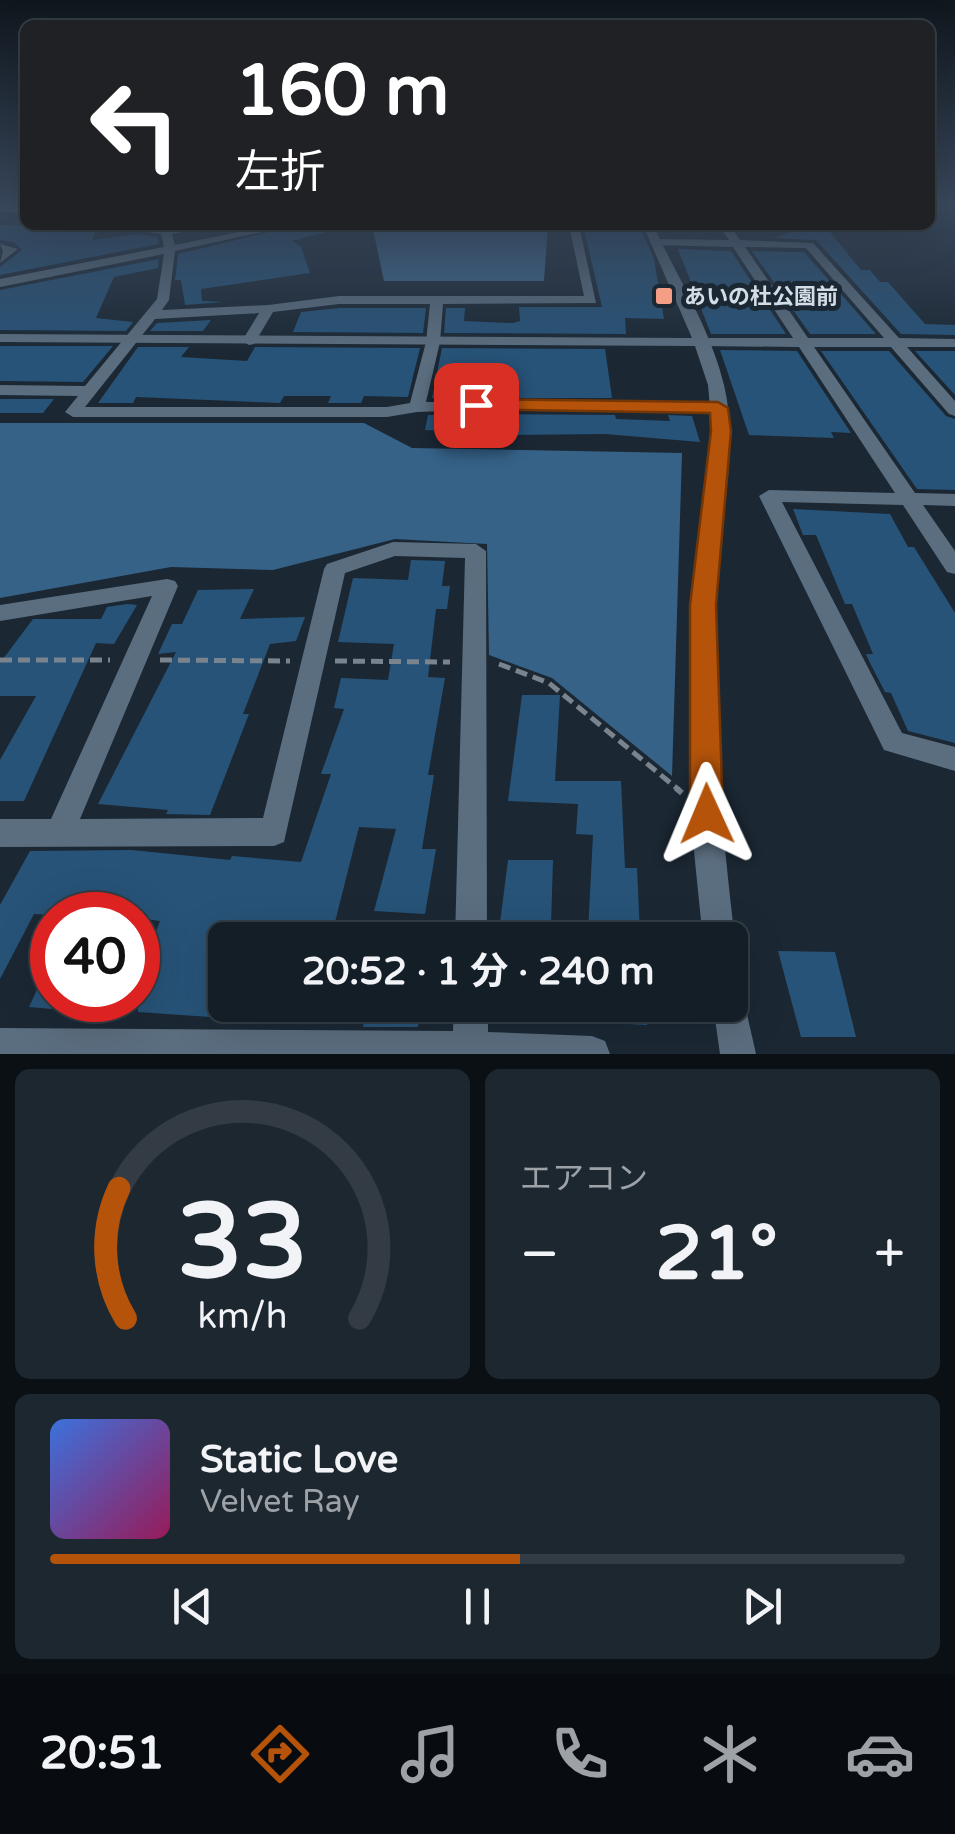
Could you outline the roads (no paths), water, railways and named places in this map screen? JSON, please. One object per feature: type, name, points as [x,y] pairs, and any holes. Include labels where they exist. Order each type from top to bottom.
[{"type":"street","points":[[0,283],[134,256]]},
{"type":"street","points":[[169,256],[163,300],[73,412],[387,412],[416,406],[718,408]]},
{"type":"street","points":[[151,315],[268,310],[339,300],[590,300],[581,256]]},
{"type":"street","points":[[662,256],[716,385],[721,431],[703,605],[707,814],[718,922]]},
{"type":"street","points":[[743,256],[955,567]]},
{"type":"street","points":[[819,256],[955,410]]},
{"type":"street","points":[[416,406],[432,342],[437,300]]},
{"type":"street","points":[[249,341],[268,310]]},
{"type":"street","points":[[0,338],[955,343]]},
{"type":"street","points":[[0,390],[89,392]]},
{"type":"street","points":[[955,500],[769,496],[892,742],[955,760]]},
{"type":"street","points":[[0,833],[274,832],[335,569],[393,548],[476,551],[472,922]]},
{"type":"street","points":[[0,613],[167,586],[58,834]]},
{"type":"street","points":[[470,1022],[470,1052]]},
{"type":"street","points":[[733,1022],[738,1054]]},
{"type":"street","points":[[0,1046],[592,1054]]},
{"type":"place","name":"あいの杜公園前","points":[[664,296]]}]
